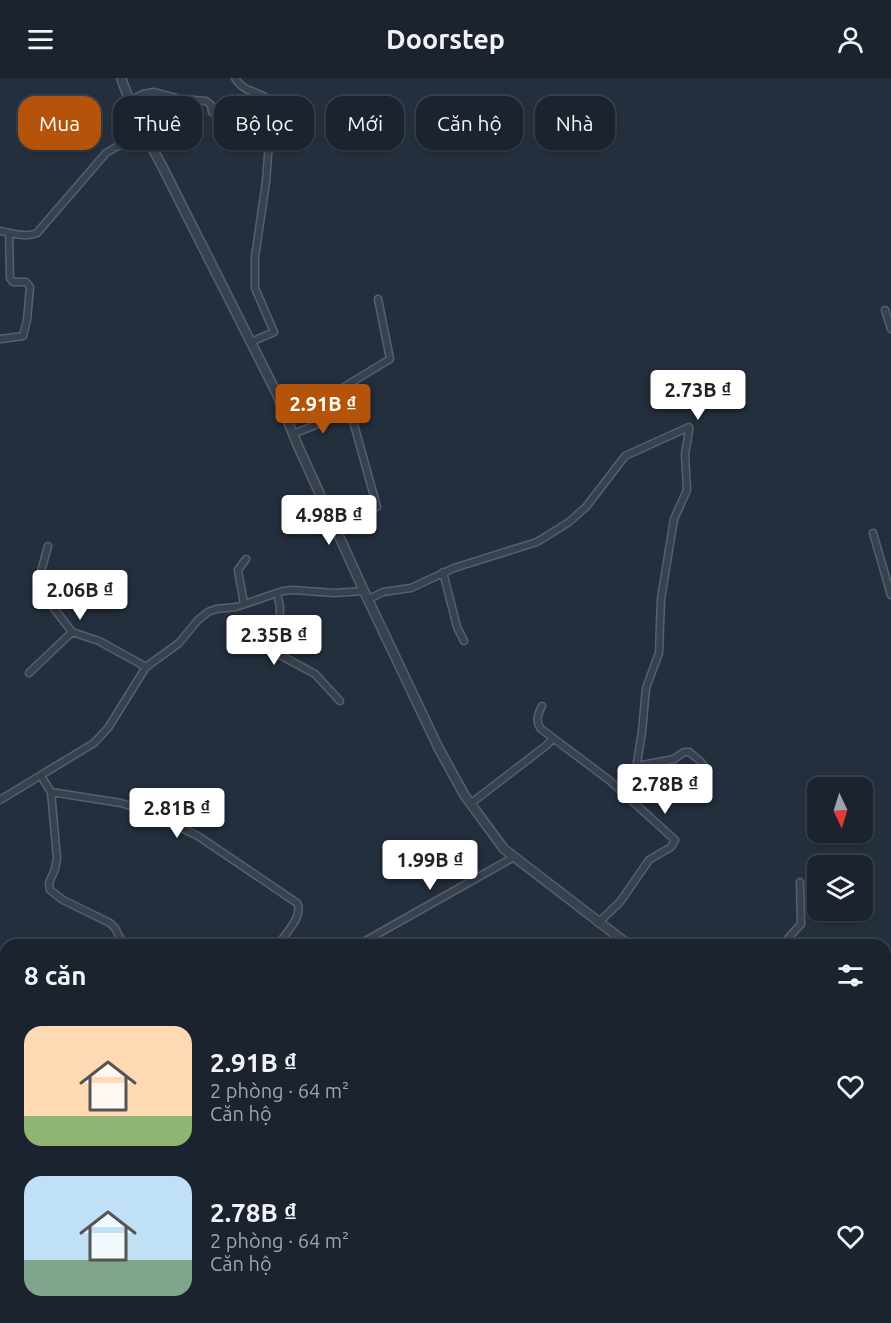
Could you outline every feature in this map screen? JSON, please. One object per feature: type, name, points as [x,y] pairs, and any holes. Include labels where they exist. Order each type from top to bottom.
[{"type":"street","points":[[121,78],[127,96]]},
{"type":"street","points":[[236,78],[240,86],[261,94],[272,102],[266,182],[255,257],[255,288],[274,332],[251,342]]},
{"type":"street","points":[[139,96],[154,92],[169,96]]},
{"type":"street","points":[[202,101],[211,105],[212,112]]},
{"type":"street","points":[[0,231],[30,235],[37,232],[106,153],[113,149]]},
{"type":"street","points":[[154,150],[276,392],[366,595],[439,749],[470,804],[500,844],[514,857],[621,939]]},
{"type":"street","points":[[1,339],[22,336],[27,320],[30,287],[27,282],[13,282],[10,278],[9,233]]},
{"type":"street","points":[[377,507],[353,421],[341,390],[390,359],[378,298]]},
{"type":"street","points":[[885,310],[891,329]]},
{"type":"street","points":[[293,434],[348,411]]},
{"type":"street","points":[[0,800],[84,751],[103,734],[146,668],[179,643],[208,612],[293,590],[366,595],[411,588],[443,572],[537,542],[550,535],[586,507],[625,456],[688,427],[690,432],[685,454],[687,489],[674,519],[660,608],[659,653],[646,688],[637,766],[625,796]]},
{"type":"street","points":[[873,533],[891,596]]},
{"type":"street","points":[[48,546],[40,575],[42,587],[49,602],[72,632],[99,641],[146,668]]},
{"type":"street","points":[[244,604],[238,570],[246,559]]},
{"type":"street","points":[[443,572],[457,627],[464,641]]},
{"type":"street","points":[[277,593],[280,607],[278,654],[315,674],[340,701]]},
{"type":"street","points":[[29,673],[72,632]]},
{"type":"street","points":[[542,706],[537,717],[537,724],[552,739],[609,780],[673,838],[675,843],[649,860],[620,902],[598,923]]},
{"type":"street","points":[[470,804],[552,739]]},
{"type":"street","points":[[637,766],[674,759],[688,752],[704,765],[702,780]]},
{"type":"street","points":[[41,776],[51,792],[57,858],[49,882],[50,890],[63,900],[110,923],[121,939]]},
{"type":"street","points":[[51,792],[133,806],[198,836],[298,905],[299,914],[282,939]]},
{"type":"street","points":[[369,939],[514,857]]},
{"type":"street","points":[[787,939],[801,924],[800,882]]}]
